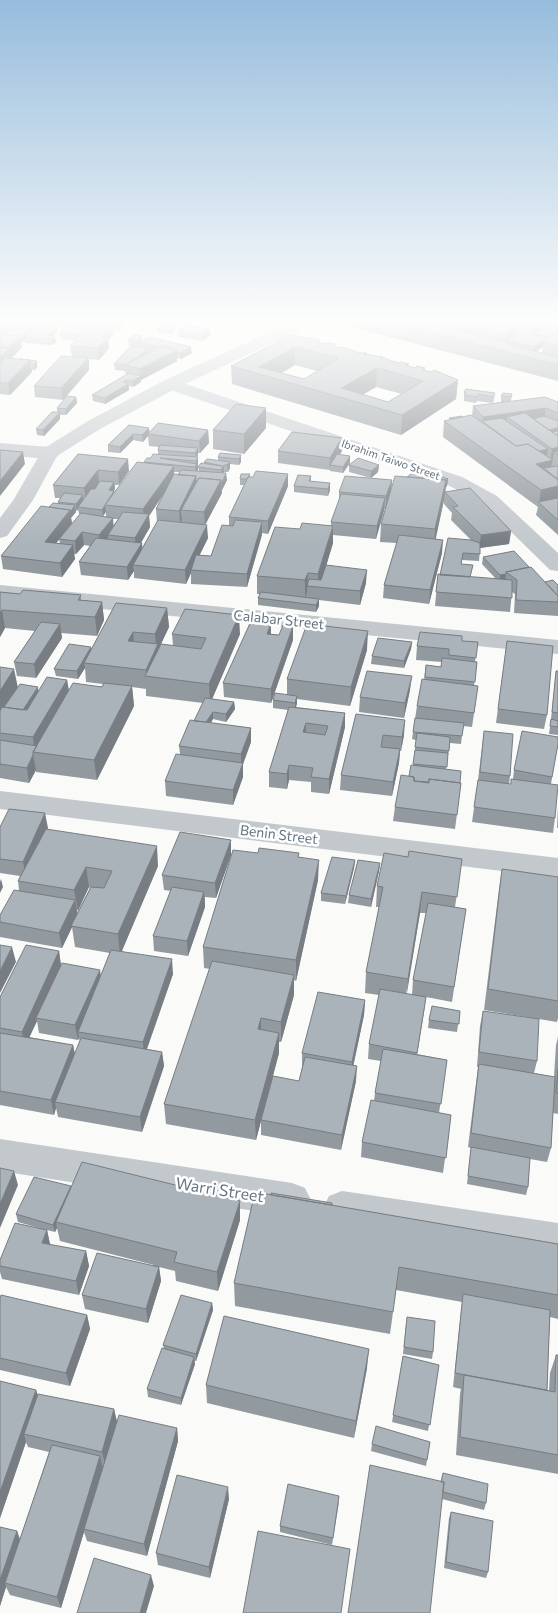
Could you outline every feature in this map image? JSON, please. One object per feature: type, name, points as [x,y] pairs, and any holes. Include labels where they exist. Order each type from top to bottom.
[{"type":"street","points":[[0,532],[23,500],[50,453],[94,425],[152,394]]},
{"type":"street","name":"Ibrahim Taiwo Street","points":[[201,394],[454,481],[490,500],[558,565]]},
{"type":"street","points":[[0,449],[50,453]]},
{"type":"street","name":"Calabar Street","points":[[0,592],[558,647]]},
{"type":"street","name":"Benin Street","points":[[0,800],[558,868]]},
{"type":"street","name":"Warri Street","points":[[0,1155],[558,1241]]},
{"type":"building","points":[[93,394],[111,394],[105,398]]},
{"type":"building","points":[[330,394],[362,394],[388,402],[401,394],[435,394],[402,415]]},
{"type":"building","points":[[464,394],[478,394],[477,397]]},
{"type":"building","points":[[479,394],[494,394],[493,397]]},
{"type":"building","points":[[502,394],[512,394],[511,397],[501,396]]},
{"type":"building","points":[[67,396],[76,397],[66,409],[57,408]]},
{"type":"building","points":[[545,397],[558,402],[558,413],[546,408],[483,417],[473,406]]},
{"type":"building","points":[[236,404],[266,408],[244,434],[213,430]]},
{"type":"building","points":[[52,412],[60,412],[43,430],[36,429]]},
{"type":"building","points":[[525,413],[558,436],[558,447],[552,449],[507,417]]},
{"type":"building","points":[[471,415],[516,446],[528,444],[553,460],[536,464],[558,480],[558,486],[541,490],[444,421]]},
{"type":"building","points":[[544,416],[558,421],[558,428],[549,430],[533,419]]},
{"type":"building","points":[[502,418],[548,449],[539,451],[528,444],[516,446],[482,421]]},
{"type":"building","points":[[158,423],[208,430],[199,441],[148,434]]},
{"type":"building","points":[[129,425],[149,428],[142,435],[133,434],[120,447],[108,445]]},
{"type":"building","points":[[292,432],[342,438],[330,458],[278,451]]},
{"type":"building","points":[[160,445],[198,448],[195,453],[158,450]]},
{"type":"building","points":[[0,450],[23,452],[0,481]]},
{"type":"building","points":[[220,453],[241,455],[239,459],[218,457]]},
{"type":"building","points":[[78,454],[128,459],[118,472],[98,470],[84,488],[53,485]]},
{"type":"building","points":[[153,454],[198,457],[196,461],[160,458],[197,464],[195,467],[144,462],[147,458],[151,458]]},
{"type":"building","points":[[337,454],[350,456],[343,467],[330,465]]},
{"type":"building","points":[[358,458],[379,465],[371,471],[349,465]]},
{"type":"building","points":[[207,459],[230,462],[224,465],[221,470],[198,467],[201,463],[222,466],[204,462]]},
{"type":"building","points":[[137,462],[174,466],[143,509],[105,505]]},
{"type":"building","points":[[558,466],[558,478],[544,468]]},
{"type":"building","points":[[418,469],[448,479],[407,477]]},
{"type":"building","points":[[181,470],[226,473],[221,483],[221,480],[199,478],[196,481],[196,476],[178,475]]},
{"type":"building","points":[[256,471],[288,474],[268,521],[229,517],[248,477],[253,477]]},
{"type":"building","points":[[174,474],[196,476],[179,511],[156,509]]},
{"type":"building","points":[[241,474],[250,474],[247,479],[240,479]]},
{"type":"building","points":[[298,475],[311,476],[309,481],[330,483],[328,489],[294,486]]},
{"type":"building","points":[[345,476],[392,480],[386,496],[339,492]]},
{"type":"building","points":[[395,476],[446,480],[435,529],[381,524]]},
{"type":"building","points":[[199,478],[221,480],[204,512],[181,510]]},
{"type":"building","points":[[100,481],[114,482],[109,490],[114,491],[102,510],[78,507],[91,489],[95,489]]},
{"type":"building","points":[[470,488],[511,531],[481,535],[453,507],[458,506],[445,492]]},
{"type":"building","points":[[64,493],[83,495],[76,504],[58,502]]},
{"type":"building","points":[[341,494],[385,498],[377,526],[331,522]]},
{"type":"building","points":[[558,498],[558,520],[538,502]]},
{"type":"building","points":[[53,503],[75,505],[71,511],[49,507]]},
{"type":"building","points":[[41,506],[70,510],[45,542],[73,545],[60,563],[1,556]]},
{"type":"building","points":[[123,512],[149,514],[135,538],[108,535]]},
{"type":"building","points":[[81,513],[113,518],[99,535],[82,532],[75,541],[59,539]]},
{"type":"building","points":[[158,520],[207,525],[185,570],[133,565]]},
{"type":"building","points":[[235,520],[262,522],[247,574],[191,570],[196,555],[211,556],[222,525],[233,526]]},
{"type":"building","points":[[302,523],[333,526],[318,574],[308,573],[305,580],[257,576],[275,527],[300,529]]},
{"type":"building","points":[[399,535],[443,540],[430,590],[384,585]]},
{"type":"building","points":[[96,538],[142,543],[127,567],[79,562]]},
{"type":"building","points":[[448,538],[471,540],[480,543],[480,554],[463,553],[461,564],[473,565],[470,577],[440,575]]},
{"type":"building","points":[[514,551],[529,567],[500,575],[483,557]]},
{"type":"building","points":[[326,565],[367,570],[360,591],[307,586],[309,579],[321,580]]},
{"type":"building","points":[[531,567],[558,596],[558,602],[516,600],[517,580],[506,572]]},
{"type":"building","points":[[438,574],[512,580],[512,598],[436,592]]},
{"type":"building","points":[[553,580],[558,585],[558,596],[545,582]]},
{"type":"building","points":[[23,590],[81,595],[78,600],[102,602],[95,617],[2,610],[0,613],[0,592],[20,594]]},
{"type":"building","points":[[261,592],[319,599],[316,605],[258,598]]},
{"type":"building","points":[[116,603],[167,608],[155,634],[133,632],[128,641],[158,644],[146,670],[84,663]]},
{"type":"building","points":[[185,609],[239,615],[209,684],[145,676],[161,644],[201,649],[206,638],[172,634]]},
{"type":"building","points":[[251,621],[271,623],[267,634],[279,635],[283,625],[293,626],[271,689],[223,683]]},
{"type":"building","points":[[41,622],[60,624],[34,664],[14,662]]},
{"type":"building","points":[[307,624],[368,631],[351,687],[287,679]]},
{"type":"building","points":[[420,632],[462,636],[462,641],[478,642],[476,658],[449,655],[449,649],[417,646]]},
{"type":"building","points":[[378,638],[412,642],[404,661],[372,656]]},
{"type":"building","points":[[507,641],[553,646],[547,715],[498,709]]},
{"type":"building","points":[[69,644],[91,647],[77,671],[54,669]]},
{"type":"building","points":[[442,658],[477,662],[475,682],[425,677],[426,665],[441,667]]},
{"type":"building","points":[[0,667],[14,669],[0,691]]},
{"type":"building","points":[[367,671],[412,676],[405,703],[360,697]]},
{"type":"building","points":[[556,671],[558,671],[558,713],[552,712]]},
{"type":"building","points":[[47,677],[67,680],[33,737],[0,733],[0,711],[2,707],[27,710]]},
{"type":"building","points":[[422,679],[478,686],[474,713],[417,706]]},
{"type":"building","points":[[73,683],[102,687],[104,683],[132,686],[94,760],[33,752]]},
{"type":"building","points":[[20,684],[38,687],[23,710],[4,707]]},
{"type":"building","points":[[275,693],[297,696],[295,703],[273,700]]},
{"type":"building","points":[[205,698],[234,702],[226,714],[213,712],[206,722],[194,721]]},
{"type":"building","points":[[289,707],[345,713],[329,779],[311,777],[313,768],[289,765],[287,774],[269,772]],"holes":[[[306,723],[328,726],[325,735],[303,732]]]},
{"type":"building","points":[[356,714],[405,720],[402,737],[383,735],[381,747],[400,749],[393,782],[341,775]]},
{"type":"building","points":[[415,718],[464,723],[462,736],[413,732]]},
{"type":"building","points":[[551,719],[558,721],[558,727],[550,726]]},
{"type":"building","points":[[190,720],[251,728],[241,754],[179,746]]},
{"type":"building","points":[[484,731],[513,734],[510,776],[480,772]]},
{"type":"building","points":[[522,731],[558,737],[552,777],[514,770]]},
{"type":"building","points":[[417,733],[450,737],[449,751],[415,747]]},
{"type":"building","points":[[0,740],[37,746],[27,768],[0,764]]},
{"type":"building","points":[[415,750],[448,753],[447,767],[413,764]]},
{"type":"building","points":[[176,754],[243,763],[233,790],[165,781]]},
{"type":"building","points":[[411,765],[461,771],[460,783],[429,779],[429,782],[414,781],[414,777],[409,776]]},
{"type":"building","points":[[401,775],[414,777],[414,781],[429,783],[429,779],[461,783],[457,815],[395,807]]},
{"type":"building","points":[[511,779],[558,785],[555,818],[474,807],[478,780],[511,784]]},
{"type":"building","points":[[9,809],[45,813],[23,862],[0,859],[0,827]]},
{"type":"building","points":[[46,829],[157,846],[118,934],[71,926],[91,887],[104,888],[112,871],[86,867],[74,890],[18,881]]},
{"type":"building","points":[[180,832],[231,840],[215,883],[162,875]]},
{"type":"building","points":[[259,848],[299,853],[298,857],[319,860],[296,960],[203,947],[233,850],[258,853]]},
{"type":"building","points":[[409,851],[462,859],[457,897],[422,892],[408,979],[366,972],[383,887],[377,886],[384,853],[408,857]]},
{"type":"building","points":[[332,857],[355,860],[346,896],[321,893]]},
{"type":"building","points":[[358,860],[380,863],[371,899],[349,895]]},
{"type":"building","points":[[502,869],[558,877],[558,1001],[488,989]]},
{"type":"building","points":[[172,887],[204,892],[187,941],[153,936]]},
{"type":"building","points":[[14,890],[75,900],[59,933],[0,922],[0,915]]},
{"type":"building","points":[[428,903],[466,909],[454,987],[413,980]]},
{"type":"building","points":[[0,945],[12,947],[0,971]]},
{"type":"building","points":[[26,945],[59,951],[22,1032],[0,1028],[0,997]]},
{"type":"building","points":[[111,950],[172,959],[143,1042],[78,1032]]},
{"type":"building","points":[[212,961],[294,975],[281,1022],[261,1018],[258,1029],[279,1033],[255,1120],[164,1104]]},
{"type":"building","points":[[62,963],[100,970],[75,1025],[36,1018]]},
{"type":"building","points":[[380,989],[426,997],[417,1053],[369,1044]]},
{"type":"building","points":[[318,992],[365,1000],[352,1062],[302,1053]]},
{"type":"building","points":[[432,1006],[460,1011],[459,1024],[429,1020]]},
{"type":"building","points":[[483,1011],[539,1019],[537,1061],[479,1052]]},
{"type":"building","points":[[0,1033],[73,1045],[51,1100],[0,1091]]},
{"type":"building","points":[[81,1038],[162,1052],[140,1117],[55,1102]]},
{"type":"building","points":[[383,1049],[447,1060],[441,1104],[375,1093]]},
{"type":"building","points":[[305,1057],[357,1066],[342,1135],[261,1120],[273,1076],[299,1081]]},
{"type":"building","points":[[479,1064],[555,1077],[551,1148],[471,1133]]},
{"type":"building","points":[[558,1069],[558,1093],[556,1093]]},
{"type":"building","points":[[371,1100],[451,1115],[446,1158],[362,1142]]},
{"type":"building","points":[[471,1147],[530,1158],[528,1187],[468,1176]]},
{"type":"building","points":[[82,1162],[240,1201],[217,1272],[174,1262],[177,1252],[56,1222]]},
{"type":"building","points":[[0,1168],[14,1171],[0,1204]]},
{"type":"building","points":[[34,1177],[71,1186],[53,1225],[16,1214]]},
{"type":"building","points":[[255,1192],[558,1244],[558,1295],[399,1267],[393,1312],[234,1283]]},
{"type":"building","points":[[271,1193],[332,1203],[332,1205],[271,1195]]},
{"type":"building","points":[[15,1223],[47,1230],[42,1243],[86,1251],[76,1281],[0,1266],[0,1260]]},
{"type":"building","points":[[97,1253],[159,1267],[146,1309],[82,1295]]},
{"type":"building","points":[[463,1294],[550,1310],[547,1390],[455,1373]]},
{"type":"building","points":[[1,1295],[87,1315],[66,1373],[0,1358]]},
{"type":"building","points":[[181,1295],[212,1303],[196,1354],[163,1345]]},
{"type":"building","points":[[224,1316],[369,1349],[356,1421],[206,1385]]},
{"type":"building","points":[[407,1317],[435,1321],[433,1352],[404,1347]]},
{"type":"building","points":[[162,1348],[194,1357],[181,1398],[147,1389]]},
{"type":"building","points":[[556,1355],[558,1355],[558,1455],[460,1437],[464,1375],[555,1392]]},
{"type":"building","points":[[403,1356],[439,1365],[430,1425],[393,1415]]},
{"type":"building","points":[[0,1381],[36,1390],[0,1492]]},
{"type":"building","points":[[38,1394],[114,1409],[102,1452],[24,1434]]},
{"type":"building","points":[[119,1415],[177,1428],[144,1544],[84,1529]]},
{"type":"building","points":[[376,1426],[430,1442],[427,1460],[372,1444]]},
{"type":"building","points":[[52,1445],[100,1456],[57,1597],[5,1583]]},
{"type":"building","points":[[370,1465],[444,1482],[430,1613],[348,1613]]},
{"type":"building","points":[[443,1473],[488,1484],[486,1503],[443,1492],[444,1482],[441,1482]]},
{"type":"building","points":[[177,1475],[228,1487],[209,1567],[156,1553]]},
{"type":"building","points":[[288,1484],[339,1496],[333,1538],[280,1526]]},
{"type":"building","points":[[451,1512],[493,1521],[488,1572],[446,1562]]},
{"type":"building","points":[[0,1527],[17,1531],[0,1580]]},
{"type":"building","points":[[258,1531],[350,1549],[341,1613],[243,1613]]},
{"type":"building","points":[[94,1558],[151,1575],[140,1613],[77,1613]]}]
